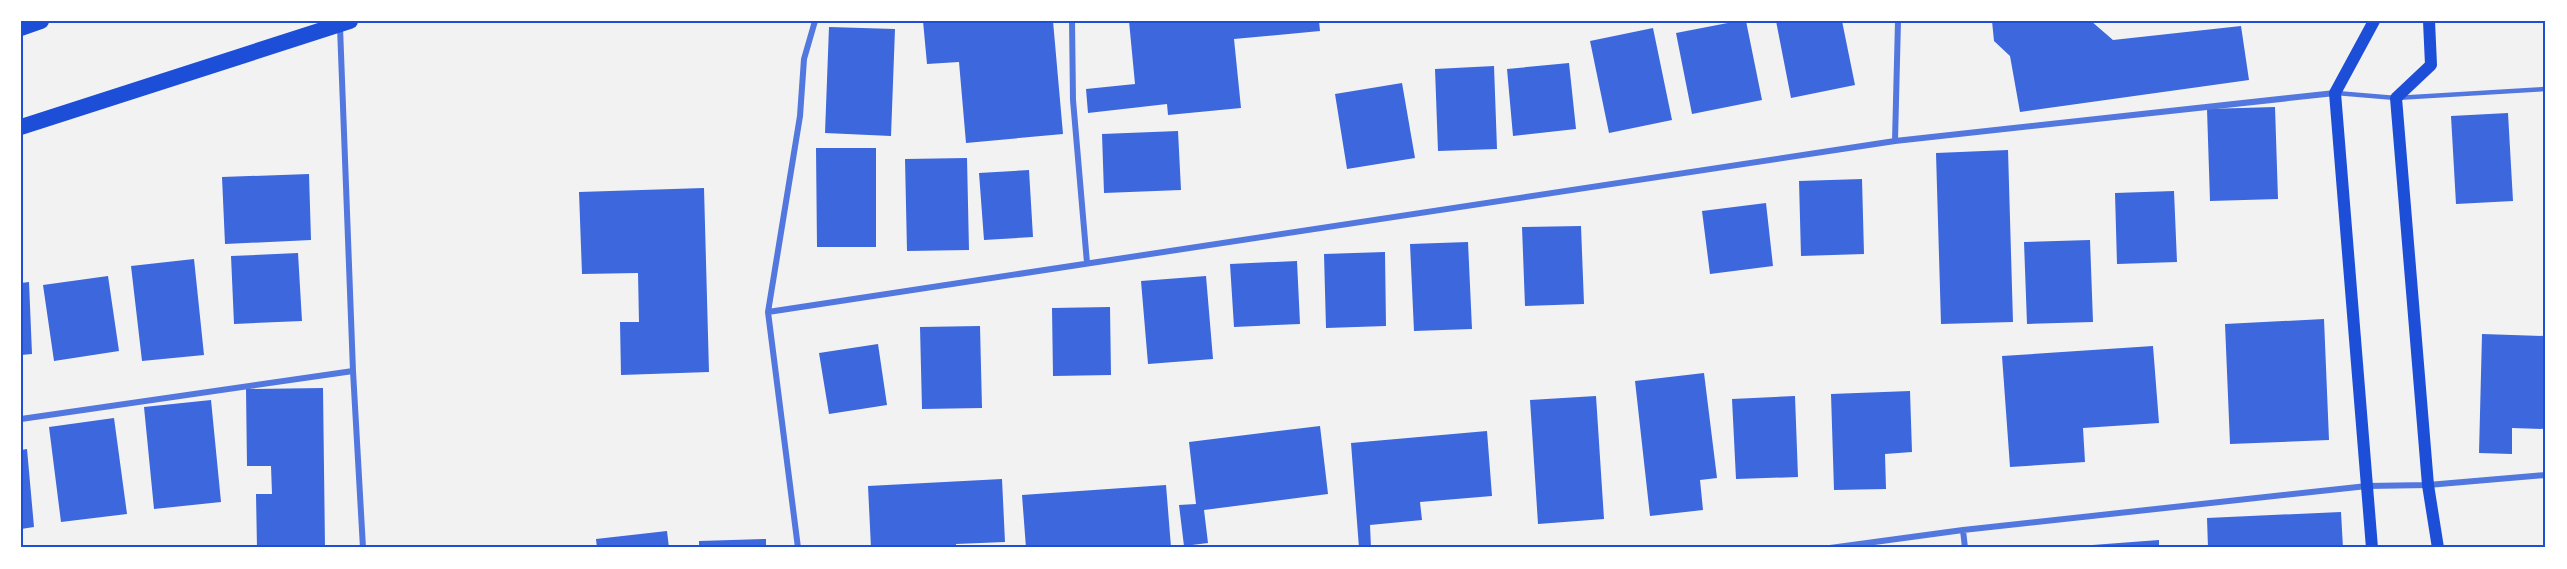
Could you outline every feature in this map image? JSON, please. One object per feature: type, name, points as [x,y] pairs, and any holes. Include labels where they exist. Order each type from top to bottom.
[{"type":"highway","points":[[21,28],[41,21]]},
{"type":"highway","points":[[21,127],[345,22]]},
{"type":"main road","points":[[2372,548],[2335,93],[2374,21]]},
{"type":"main road","points":[[2429,21],[2431,65],[2396,98],[2428,485],[2438,548]]},
{"type":"street","points":[[798,548],[768,312],[800,116],[804,59],[815,21]]},
{"type":"street","points":[[1072,21],[1073,100],[1087,263]]},
{"type":"street","points":[[1896,141],[1898,21]]},
{"type":"street","points":[[345,22],[353,371],[363,548]]},
{"type":"street","points":[[768,312],[1896,141],[2335,93]]},
{"type":"street","points":[[21,419],[353,371]]},
{"type":"street","points":[[1830,548],[1963,530],[2367,486],[2428,485],[2546,475]]},
{"type":"street","points":[[1963,530],[1965,548]]},
{"type":"lane","points":[[2335,93],[2396,98],[2546,89]]},
{"type":"building","points":[[923,21],[1053,21],[1063,134],[966,143],[959,62],[927,64]]},
{"type":"building","points":[[1129,21],[1319,21],[1320,31],[1234,39],[1241,108],[1168,115],[1167,104],[1088,113],[1086,89],[1135,84]]},
{"type":"building","points":[[1746,21],[1762,100],[1692,114],[1676,33]]},
{"type":"building","points":[[1776,21],[1842,21],[1855,85],[1791,98]]},
{"type":"building","points":[[1992,21],[2091,21],[2113,40],[2241,26],[2249,80],[2020,112],[2010,56],[1994,41]]},
{"type":"building","points":[[829,27],[895,29],[891,136],[825,133]]},
{"type":"building","points":[[1653,28],[1672,120],[1609,133],[1590,41]]},
{"type":"building","points":[[1569,63],[1576,129],[1513,136],[1507,69]]},
{"type":"building","points":[[1494,66],[1497,149],[1438,151],[1435,69]]},
{"type":"building","points":[[1402,83],[1415,158],[1347,169],[1335,94]]},
{"type":"building","points":[[2275,107],[2278,199],[2210,201],[2207,109]]},
{"type":"building","points":[[2508,113],[2513,201],[2456,204],[2451,116]]},
{"type":"building","points":[[1178,131],[1181,190],[1104,193],[1102,134]]},
{"type":"building","points":[[816,148],[876,148],[876,247],[817,247]]},
{"type":"building","points":[[2008,150],[2013,322],[1941,324],[1936,153]]},
{"type":"building","points":[[967,158],[969,250],[907,251],[905,159]]},
{"type":"building","points":[[1029,170],[1033,237],[984,240],[979,173]]},
{"type":"building","points":[[309,174],[311,240],[225,244],[222,177]]},
{"type":"building","points":[[1862,179],[1864,254],[1801,256],[1799,181]]},
{"type":"building","points":[[704,188],[709,372],[621,375],[620,322],[639,322],[638,273],[582,274],[579,192]]},
{"type":"building","points":[[2174,191],[2177,262],[2117,264],[2115,193]]},
{"type":"building","points":[[1766,203],[1773,266],[1710,274],[1702,211]]},
{"type":"building","points":[[1581,226],[1584,304],[1525,306],[1522,227]]},
{"type":"building","points":[[2090,240],[2093,322],[2027,324],[2024,242]]},
{"type":"building","points":[[1468,242],[1472,329],[1414,331],[1410,244]]},
{"type":"building","points":[[1385,252],[1386,326],[1326,328],[1324,254]]},
{"type":"building","points":[[298,253],[302,321],[234,324],[231,256]]},
{"type":"building","points":[[194,259],[204,355],[142,361],[131,266]]},
{"type":"building","points":[[1297,261],[1300,324],[1234,327],[1230,264]]},
{"type":"building","points":[[108,276],[119,351],[54,361],[43,285]]},
{"type":"building","points":[[1206,276],[1213,359],[1148,364],[1141,281]]},
{"type":"building","points":[[29,282],[32,354],[21,355],[21,283]]},
{"type":"building","points":[[1110,307],[1111,375],[1053,376],[1052,308]]},
{"type":"building","points":[[2324,319],[2329,440],[2230,444],[2225,324]]},
{"type":"building","points":[[980,326],[982,408],[922,409],[920,327]]},
{"type":"building","points":[[2482,334],[2546,336],[2546,429],[2512,428],[2512,454],[2479,453]]},
{"type":"building","points":[[878,344],[887,405],[829,414],[819,353]]},
{"type":"building","points":[[2153,346],[2159,423],[2083,428],[2085,462],[2010,467],[2002,356]]},
{"type":"building","points":[[1704,373],[1717,478],[1700,480],[1703,510],[1650,516],[1635,381]]},
{"type":"building","points":[[323,388],[325,548],[257,548],[256,494],[272,494],[271,466],[247,466],[246,389]]},
{"type":"building","points":[[1910,391],[1912,452],[1885,454],[1886,489],[1834,490],[1831,394]]},
{"type":"building","points":[[1596,396],[1604,519],[1538,524],[1530,400]]},
{"type":"building","points":[[1795,396],[1798,477],[1736,479],[1732,399]]},
{"type":"building","points":[[211,400],[221,502],[154,509],[144,407]]},
{"type":"building","points":[[114,418],[127,514],[61,522],[49,427]]},
{"type":"building","points":[[1320,426],[1328,494],[1204,510],[1208,543],[1184,546],[1179,505],[1196,504],[1189,442]]},
{"type":"building","points":[[1487,431],[1492,496],[1420,502],[1422,520],[1370,525],[1371,548],[1359,548],[1351,443]]},
{"type":"building","points":[[27,449],[34,527],[21,529],[21,450]]},
{"type":"building","points":[[1002,479],[1005,542],[956,544],[956,548],[871,548],[868,486]]},
{"type":"building","points":[[1166,485],[1171,547],[1026,548],[1022,495]]},
{"type":"building","points":[[2341,512],[2343,548],[2208,548],[2207,518]]},
{"type":"building","points":[[667,531],[669,548],[597,548],[596,539]]},
{"type":"building","points":[[766,539],[766,548],[699,548],[699,541]]},
{"type":"building","points":[[2159,540],[2159,548],[2079,548],[2079,546]]}]
